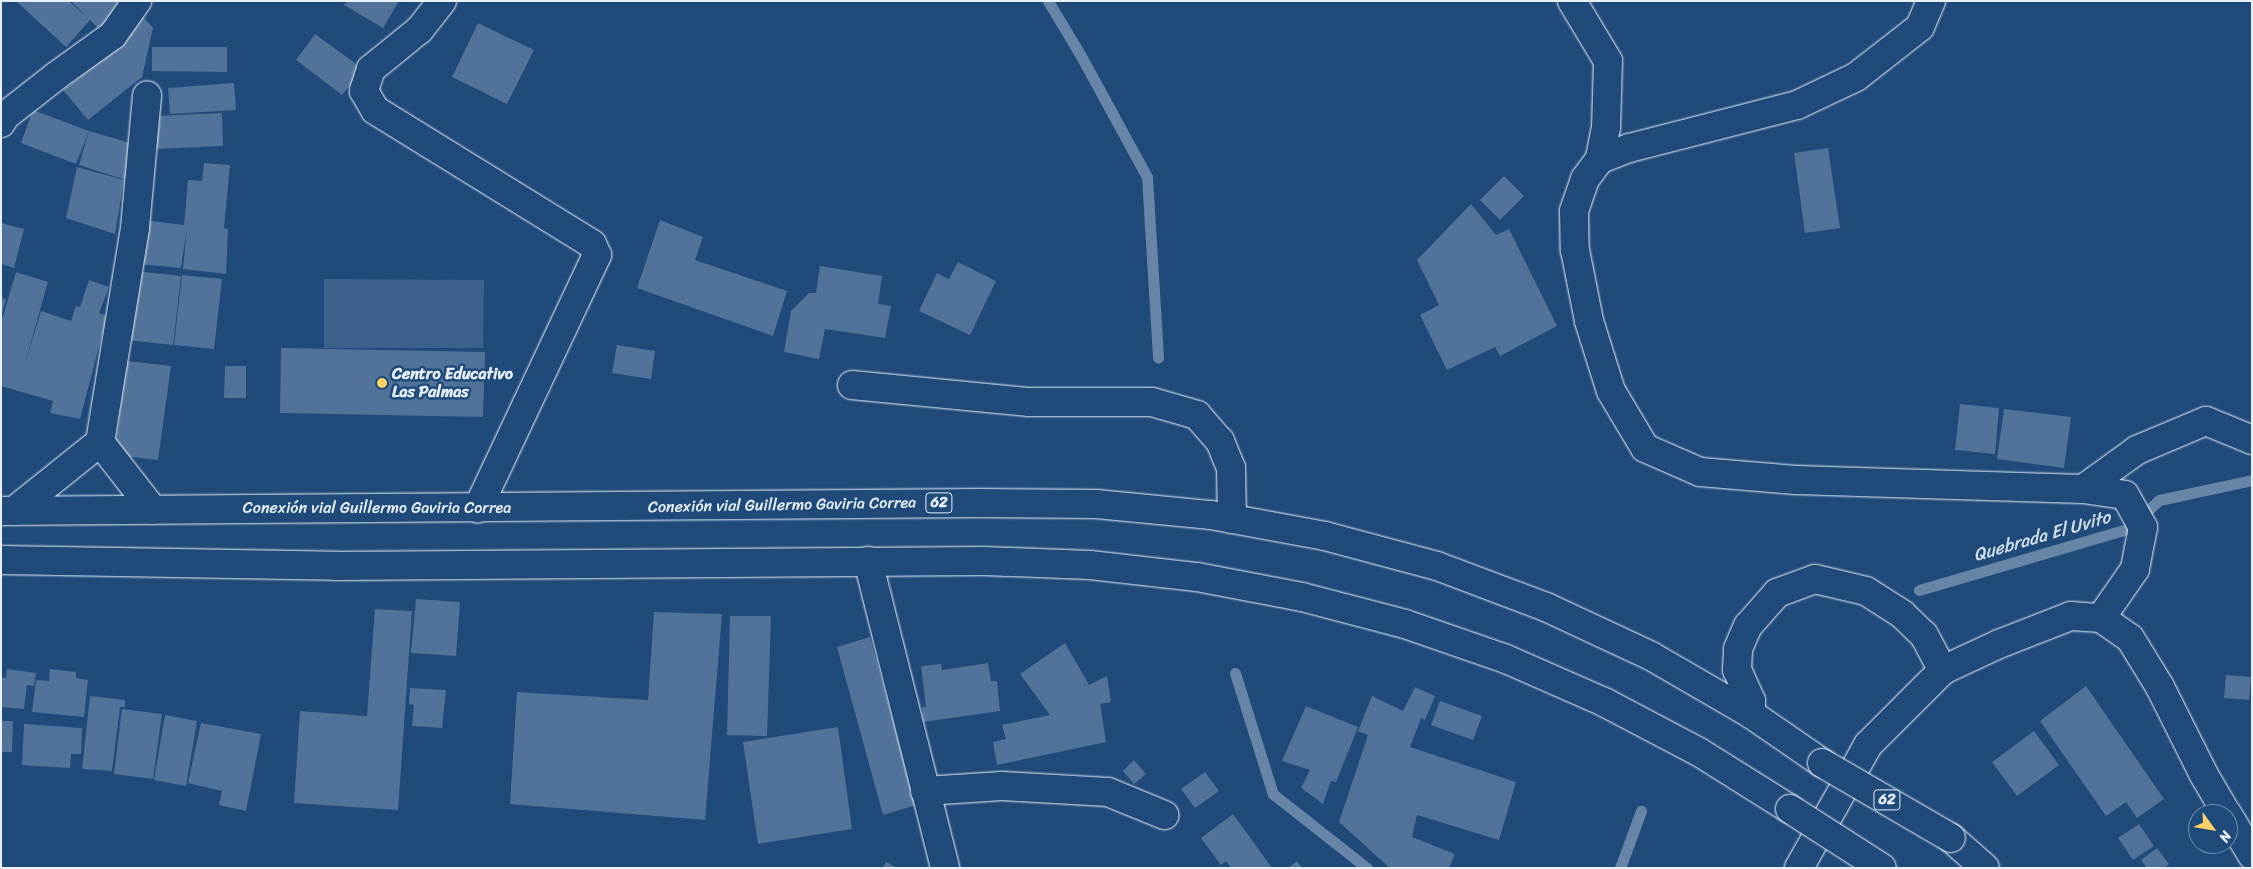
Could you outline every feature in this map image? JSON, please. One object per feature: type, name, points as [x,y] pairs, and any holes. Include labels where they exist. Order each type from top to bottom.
[{"type":"main road","points":[[1,123],[5,116],[113,35],[137,1]]},
{"type":"main road","points":[[442,1],[419,30],[371,69],[364,90],[375,110],[592,244],[598,255],[478,508]]},
{"type":"main road","points":[[1572,1],[1608,61],[1606,128],[1600,159],[1585,179],[1574,211],[1575,250],[1589,321],[1611,391],[1645,448],[1700,472],[1796,480],[2083,489],[2125,494],[2139,520],[2136,569],[2101,618]]},
{"type":"main road","points":[[1600,159],[1629,148],[1797,105],[1856,77],[1920,27],[1931,1]]},
{"type":"main road","points":[[8,511],[100,442],[135,228],[147,96]]},
{"type":"main road","points":[[852,385],[1029,402],[1152,402],[1197,415],[1220,441],[1231,468],[1232,518]]},
{"type":"main road","points":[[2083,489],[2137,450],[2206,421],[2252,440]]},
{"type":"main road","points":[[100,442],[153,510]]},
{"type":"main road","name":"Conexión vial Guillermo Gaviria Correa","points":[[8,511],[1096,504],[1232,518],[1325,536],[1437,566],[1546,607],[1651,656],[1751,714],[1822,762],[1951,838],[1985,868]]},
{"type":"main road","points":[[1,560],[336,566],[984,561],[1100,566],[1197,577],[1302,597],[1386,619],[1506,660],[1604,702],[1699,752],[1882,868]]},
{"type":"main road","points":[[868,561],[944,868]]},
{"type":"main road","points":[[1751,714],[1752,701],[1737,670],[1738,649],[1748,626],[1777,593],[1815,579],[1866,591],[1902,614],[1924,635],[1943,670]]},
{"type":"main road","points":[[1799,868],[1868,745],[1943,670],[1999,644],[2071,616],[2101,618],[2130,638],[2160,687],[2204,775],[2221,804]]},
{"type":"main road","points":[[925,791],[1002,786],[1108,792],[1164,815]]},
{"type":"main road","points":[[2238,832],[2252,855]]},
{"type":"shaded area","points":[[324,279],[484,280],[483,348],[324,348]]},
{"type":"building","points":[[16,1],[69,1],[88,18],[71,1],[123,1],[100,30],[90,20],[66,47]]},
{"type":"building","points":[[347,1],[399,1],[383,28],[344,5]]},
{"type":"building","points":[[143,16],[153,28],[142,77],[88,120],[63,90],[112,52],[117,58],[109,47]]},
{"type":"building","points":[[478,23],[534,50],[507,104],[452,77]]},
{"type":"building","points":[[315,34],[363,69],[342,95],[296,60]]},
{"type":"building","points":[[152,47],[227,47],[227,72],[152,71]]},
{"type":"building","points":[[234,83],[236,110],[170,114],[168,88]]},
{"type":"building","points":[[33,110],[89,131],[76,164],[21,143]]},
{"type":"building","points":[[222,113],[223,146],[156,149],[155,116]]},
{"type":"building","points":[[89,131],[137,145],[126,180],[79,165]]},
{"type":"building","points":[[1828,148],[1840,228],[1805,233],[1794,153]]},
{"type":"building","points":[[204,163],[230,165],[224,228],[228,229],[226,274],[183,269],[187,227],[181,268],[138,264],[143,220],[184,225],[188,180],[202,181]]},
{"type":"building","points":[[77,167],[124,180],[115,234],[66,218]]},
{"type":"building","points":[[1504,176],[1524,196],[1500,220],[1480,200]]},
{"type":"building","points":[[1471,204],[1496,235],[1509,229],[1557,326],[1500,356],[1495,347],[1447,370],[1420,315],[1439,305],[1417,260]]},
{"type":"building","points":[[660,220],[703,237],[695,260],[787,291],[773,336],[637,288]]},
{"type":"building","points":[[1,223],[24,229],[14,268],[1,264]]},
{"type":"building","points":[[958,262],[996,281],[970,335],[919,311],[937,273],[949,279]]},
{"type":"building","points":[[820,266],[882,276],[878,304],[891,306],[885,338],[825,329],[819,359],[784,352],[791,311],[809,293],[816,293]]},
{"type":"building","points":[[135,271],[181,276],[173,345],[127,340]]},
{"type":"building","points":[[16,272],[48,282],[23,370],[41,311],[71,321],[76,306],[80,307],[89,280],[109,287],[99,313],[107,316],[80,419],[50,413],[53,401],[1,386],[1,323]]},
{"type":"building","points":[[182,275],[222,279],[214,349],[174,345]]},
{"type":"building","points":[[1,298],[6,299],[2,313],[1,313]]},
{"type":"building","points":[[617,345],[655,351],[651,379],[612,373]]},
{"type":"building","name":"Centro Educativo Las Palmas","points":[[281,348],[485,352],[483,417],[280,413]]},
{"type":"building","points":[[127,361],[171,366],[158,460],[114,455]]},
{"type":"building","points":[[225,366],[246,366],[246,398],[224,398]]},
{"type":"building","points":[[1960,404],[1999,408],[1995,454],[1955,450]]},
{"type":"building","points":[[2004,409],[2071,417],[2064,468],[1997,459]]},
{"type":"building","points":[[416,599],[460,602],[456,656],[411,653]]},
{"type":"building","points":[[375,609],[412,611],[398,810],[294,803],[300,711],[367,716]]},
{"type":"building","points":[[654,612],[722,614],[705,820],[510,804],[517,692],[648,700]]},
{"type":"building","points":[[730,616],[771,616],[767,736],[727,735]]},
{"type":"building","points":[[870,637],[916,805],[883,815],[837,647]]},
{"type":"building","points":[[1065,643],[1089,685],[1107,676],[1111,702],[1100,704],[1106,742],[997,765],[993,742],[1006,739],[1002,725],[1050,715],[1020,674]]},
{"type":"building","points":[[988,663],[991,681],[997,681],[1000,711],[923,722],[922,707],[926,707],[921,666],[941,664],[942,670]]},
{"type":"building","points":[[7,669],[36,673],[34,686],[27,685],[24,709],[1,707],[1,677],[6,678]]},
{"type":"building","points":[[50,669],[76,672],[76,678],[88,680],[84,717],[32,712],[36,680],[49,681]]},
{"type":"building","points":[[2226,675],[2251,677],[2249,700],[2224,698]]},
{"type":"building","points":[[2086,686],[2164,799],[2137,818],[2126,802],[2106,816],[2040,721]]},
{"type":"building","points":[[1415,687],[1435,696],[1425,720],[1421,718],[1410,747],[1516,782],[1499,840],[1417,815],[1412,837],[1455,854],[1449,868],[1390,868],[1339,822],[1368,735],[1358,731],[1372,696],[1403,711]]},
{"type":"building","points":[[410,688],[446,690],[442,728],[412,726],[414,705],[409,704]]},
{"type":"building","points":[[90,696],[125,700],[125,707],[120,707],[112,771],[82,769]]},
{"type":"building","points":[[1440,701],[1482,716],[1473,740],[1431,725]]},
{"type":"building","points":[[1306,706],[1358,727],[1336,782],[1331,781],[1323,804],[1301,788],[1310,770],[1282,761]]},
{"type":"building","points":[[122,709],[162,714],[153,779],[114,774]]},
{"type":"building","points":[[165,715],[197,721],[186,786],[154,780]]},
{"type":"building","points":[[1,721],[13,721],[12,752],[1,752]]},
{"type":"building","points":[[201,723],[261,734],[246,811],[219,805],[222,791],[188,783]]},
{"type":"building","points":[[24,724],[82,728],[81,754],[71,754],[70,768],[22,765]]},
{"type":"building","points":[[838,727],[852,829],[758,844],[743,742]]},
{"type":"building","points":[[2034,731],[2059,765],[2017,796],[1992,762]]},
{"type":"building","points":[[1134,760],[1146,774],[1134,784],[1123,771]]},
{"type":"building","points":[[1205,772],[1219,791],[1195,808],[1181,789]]},
{"type":"building","points":[[1233,814],[1272,868],[1231,868],[1226,861],[1221,865],[1201,838]]},
{"type":"building","points":[[2139,824],[2154,846],[2133,860],[2118,838]]},
{"type":"building","points":[[2157,848],[2169,864],[2164,868],[2147,868],[2141,860]]},
{"type":"building","points":[[1297,861],[1302,868],[1288,868]]},
{"type":"building","points":[[886,862],[897,868],[883,868]]},
{"type":"waterway","points":[[1048,1],[1081,56],[1147,177],[1158,358]]},
{"type":"waterway","name":"Quebrada El Uvito","points":[[1919,590],[2128,529],[2159,500],[2252,480]]},
{"type":"waterway","points":[[1235,673],[1273,794],[1367,868]]},
{"type":"waterway","name":"Quebrada El Uvito","points":[[1620,868],[1641,811]]},
{"type":"place","name":"Centro Educativo Las Palmas","points":[[382,383]]}]
